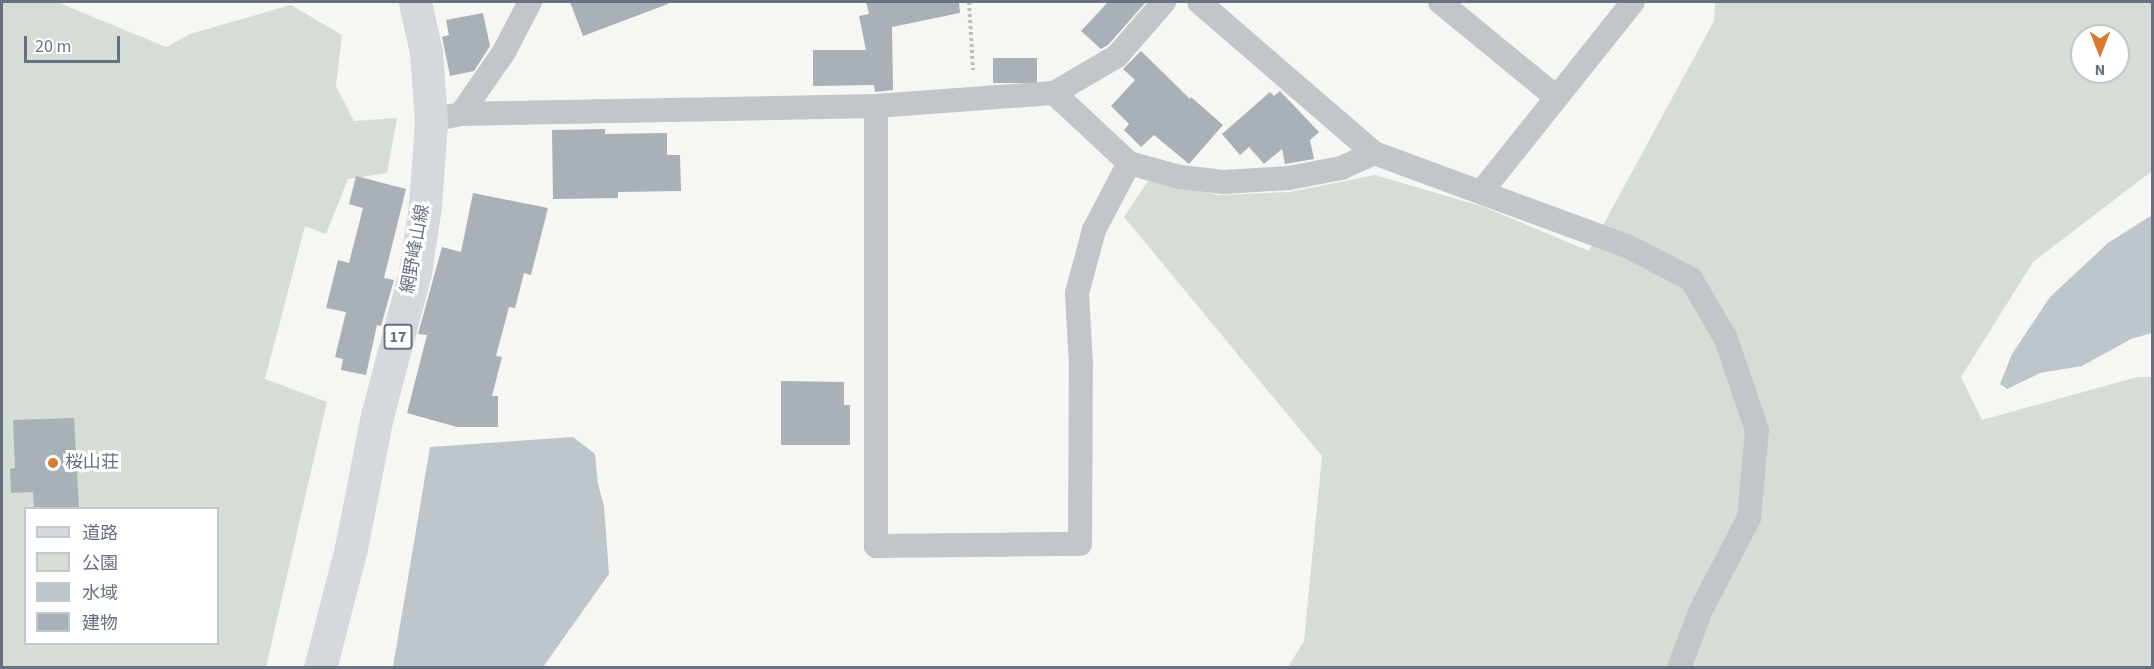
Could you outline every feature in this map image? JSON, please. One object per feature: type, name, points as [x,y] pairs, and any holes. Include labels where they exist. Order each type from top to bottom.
[{"type":"main road","name":"網野峰山線","points":[[320,668],[351,548],[377,416],[415,272],[425,206],[446,117],[426,52],[415,2]]},
{"type":"street","points":[[446,117],[504,52],[530,2]]},
{"type":"street","points":[[446,117],[876,106],[1054,93],[1117,56],[1164,2]]},
{"type":"street","points":[[1199,2],[1374,153],[1627,246],[1691,279],[1726,339],[1757,430],[1749,518],[1701,610],[1679,668]]},
{"type":"street","points":[[1440,2],[1556,97]]},
{"type":"street","points":[[1482,191],[1633,2]]},
{"type":"street","points":[[1054,93],[1129,164],[1180,177],[1224,182],[1289,178],[1341,168],[1374,153]]},
{"type":"street","points":[[876,106],[876,546],[1080,544],[1081,365],[1077,293],[1094,230],[1129,164]]},
{"type":"path","points":[[969,2],[974,99]]},
{"type":"green space","points":[[2,2],[57,2],[166,47],[190,34],[291,5],[342,35],[336,86],[354,121],[397,118],[387,173],[348,179],[326,234],[305,226],[265,379],[327,402],[266,667],[2,667]]},
{"type":"green space","points":[[1715,2],[2152,2],[2152,171],[2033,262],[1961,377],[1982,420],[2137,377],[2152,377],[2152,667],[1288,667],[1304,641],[1322,456],[1124,217],[1148,181],[1219,195],[1290,192],[1375,175],[1484,207],[1589,251],[1714,21]]},
{"type":"water","points":[[2152,215],[2152,333],[2131,339],[2082,366],[2040,373],[2007,389],[2000,384],[2012,354],[2050,297],[2108,243]]},
{"type":"water","points":[[573,437],[595,454],[598,484],[604,506],[609,574],[543,667],[393,667],[430,447]]},
{"type":"building","points":[[570,2],[668,2],[668,4],[583,36]]},
{"type":"building","points":[[866,2],[959,2],[960,13],[892,27],[893,90],[875,92],[874,85],[813,86],[813,50],[866,50],[859,16],[869,14]]},
{"type":"building","points":[[1108,2],[1146,2],[1108,45],[1101,49],[1081,31]]},
{"type":"building","points":[[483,13],[490,46],[474,71],[450,76],[442,37],[449,35],[446,20]]},
{"type":"building","points":[[1141,51],[1190,99],[1191,97],[1223,125],[1189,164],[1154,135],[1141,147],[1124,130],[1129,124],[1111,106],[1135,80],[1123,69]]},
{"type":"building","points":[[993,58],[1037,58],[1037,83],[993,83]]},
{"type":"building","points":[[1280,91],[1319,132],[1310,140],[1314,159],[1285,164],[1282,149],[1264,164],[1249,147],[1240,155],[1222,134],[1270,92],[1274,96]]},
{"type":"building","points":[[605,129],[605,134],[667,133],[667,155],[680,155],[681,191],[618,192],[618,198],[553,199],[552,130]]},
{"type":"building","points":[[356,176],[406,189],[384,278],[394,280],[381,326],[377,325],[366,375],[341,370],[343,359],[335,357],[346,312],[326,308],[338,260],[349,263],[363,208],[349,204]]},
{"type":"building","points":[[473,193],[548,208],[531,275],[524,273],[515,308],[509,307],[496,356],[502,357],[492,396],[498,396],[498,427],[457,427],[407,413],[427,335],[418,334],[442,247],[461,252]]},
{"type":"building","points":[[781,381],[844,382],[844,405],[850,405],[850,445],[781,445]]},
{"type":"building","name":"桜山荘","points":[[74,418],[79,507],[34,507],[33,492],[11,493],[10,469],[15,468],[13,420]]},
{"type":"place","name":"桜山荘","points":[[53,463]]}]
